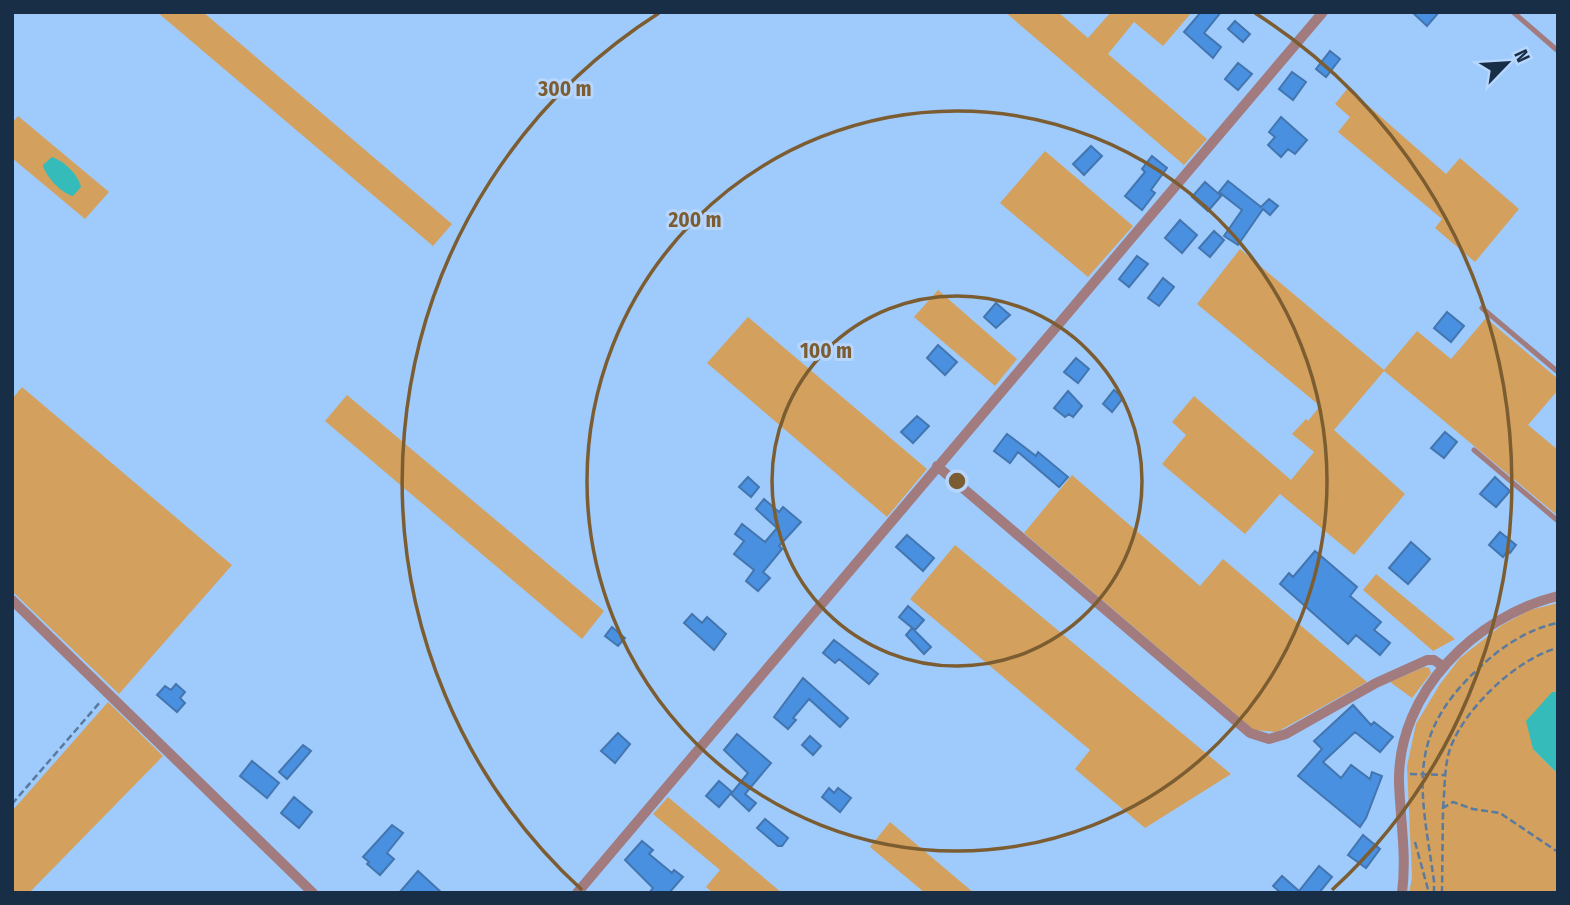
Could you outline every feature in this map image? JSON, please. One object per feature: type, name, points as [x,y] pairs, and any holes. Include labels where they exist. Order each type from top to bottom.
[{"type":"street","points":[[578,893],[1323,12]]},
{"type":"street","points":[[937,466],[1259,738],[1269,739],[1286,734],[1376,682],[1427,660],[1434,660],[1444,667]]},
{"type":"street","points":[[1402,893],[1405,869],[1399,781],[1402,749],[1413,715],[1426,690],[1468,643],[1495,622],[1533,602],[1558,596]]},
{"type":"street","points":[[12,600],[313,893]]},
{"type":"lane","points":[[1513,12],[1558,51]]},
{"type":"lane","points":[[1482,308],[1558,372]]},
{"type":"lane","points":[[1474,450],[1558,521]]},
{"type":"path","points":[[1434,893],[1422,775],[1426,746],[1436,720],[1450,696],[1491,656],[1515,640],[1558,623]]},
{"type":"path","points":[[1442,893],[1445,775],[1451,748],[1485,696],[1520,666],[1546,651],[1558,649]]},
{"type":"path","points":[[12,804],[108,693]]},
{"type":"path","points":[[1406,774],[1445,775]]},
{"type":"path","points":[[1443,808],[1452,803],[1500,813],[1558,852]]},
{"type":"shaded area","points":[[157,12],[203,12],[452,224],[433,246]]},
{"type":"shaded area","points":[[1005,12],[1058,12],[1088,38],[1111,12],[1192,12],[1163,46],[1134,22],[1108,54],[1207,139],[1184,165]]},
{"type":"shaded area","points":[[1348,88],[1446,174],[1460,158],[1519,209],[1475,262],[1435,228],[1442,219],[1338,132],[1350,117],[1335,104]]},
{"type":"shaded area","points":[[18,116],[109,192],[85,219],[12,158],[12,123]]},
{"type":"shaded area","points":[[1045,151],[1133,226],[1088,277],[1000,203]]},
{"type":"shaded area","points":[[52,157],[66,165],[77,177],[81,187],[73,196],[59,188],[47,174],[43,165]]},
{"type":"shaded area","points":[[1240,249],[1384,370],[1417,331],[1451,359],[1486,318],[1558,379],[1558,390],[1528,425],[1558,450],[1558,516],[1384,371],[1334,430],[1405,494],[1354,555],[1280,494],[1245,534],[1162,464],[1186,435],[1172,422],[1194,396],[1291,480],[1314,452],[1292,434],[1306,419],[1308,421],[1320,406],[1197,304]]},
{"type":"shaded area","points":[[938,290],[1017,359],[995,386],[914,317]]},
{"type":"shaded area","points":[[748,317],[927,469],[887,517],[707,363]]},
{"type":"shaded area","points":[[22,387],[232,565],[119,694],[12,591],[12,399]]},
{"type":"shaded area","points":[[347,395],[604,611],[582,639],[325,421]]},
{"type":"shaded area","points":[[1072,475],[1200,586],[1223,559],[1367,682],[1277,732],[1254,730],[1024,533]]},
{"type":"shaded area","points":[[955,545],[1231,774],[1145,828],[1075,769],[1090,750],[910,599]]},
{"type":"shaded area","points":[[1376,574],[1455,639],[1433,651],[1363,590]]},
{"type":"shaded area","points":[[1558,603],[1558,692],[1552,692],[1533,749],[1558,774],[1558,893],[1409,893],[1412,878],[1407,766],[1416,724],[1440,684],[1460,658],[1502,625],[1530,610]]},
{"type":"shaded area","points":[[1424,667],[1429,668],[1431,673],[1412,698],[1390,682]]},
{"type":"shaded area","points":[[1552,692],[1558,692],[1558,774],[1533,749],[1526,721]]},
{"type":"shaded area","points":[[108,702],[163,756],[29,893],[12,893],[12,811]]},
{"type":"shaded area","points":[[668,797],[782,893],[713,893],[706,887],[720,870],[653,814]]},
{"type":"shaded area","points":[[890,822],[974,893],[925,893],[870,847]]},
{"type":"building","points":[[1201,12],[1221,12],[1204,33],[1221,47],[1213,58],[1184,32]]},
{"type":"building","points":[[1412,12],[1439,12],[1427,26]]},
{"type":"building","points":[[1235,21],[1250,34],[1243,42],[1228,29]]},
{"type":"building","points":[[1330,51],[1340,59],[1326,77],[1316,69]]},
{"type":"building","points":[[1238,63],[1252,74],[1238,90],[1225,79]]},
{"type":"building","points":[[1292,72],[1306,82],[1293,100],[1279,89]]},
{"type":"building","points":[[1281,117],[1307,140],[1295,154],[1288,149],[1281,157],[1268,145],[1275,137],[1269,132]]},
{"type":"building","points":[[1091,146],[1102,156],[1084,175],[1073,164]]},
{"type":"building","points":[[1152,156],[1167,168],[1151,190],[1155,193],[1142,210],[1125,196],[1145,172],[1142,169]]},
{"type":"building","points":[[1228,181],[1261,207],[1269,199],[1278,206],[1270,215],[1263,209],[1238,245],[1224,236],[1242,210],[1219,192]]},
{"type":"building","points":[[1205,182],[1221,196],[1208,211],[1192,197]]},
{"type":"building","points":[[1180,220],[1197,235],[1182,253],[1165,238]]},
{"type":"building","points":[[1214,231],[1224,240],[1210,257],[1199,248]]},
{"type":"building","points":[[1137,256],[1148,264],[1129,287],[1119,279]]},
{"type":"building","points":[[1163,278],[1174,287],[1159,306],[1148,298]]},
{"type":"building","points":[[996,303],[1010,315],[996,328],[984,317]]},
{"type":"building","points":[[1447,312],[1464,326],[1451,342],[1434,328]]},
{"type":"building","points":[[938,345],[957,362],[945,375],[927,358]]},
{"type":"building","points":[[1076,358],[1089,369],[1078,383],[1064,372]]},
{"type":"building","points":[[1114,390],[1123,398],[1112,412],[1103,404]]},
{"type":"building","points":[[1068,391],[1082,406],[1073,417],[1069,414],[1065,417],[1054,408]]},
{"type":"building","points":[[917,416],[929,426],[913,443],[901,432]]},
{"type":"building","points":[[1445,432],[1457,442],[1444,458],[1431,448]]},
{"type":"building","points":[[1007,434],[1036,456],[1038,452],[1068,477],[1059,487],[1018,452],[1010,463],[994,451]]},
{"type":"building","points":[[748,477],[759,487],[751,497],[739,487]]},
{"type":"building","points":[[1495,477],[1510,491],[1496,507],[1480,494]]},
{"type":"building","points":[[764,499],[779,512],[783,507],[801,522],[779,546],[782,549],[763,572],[770,578],[758,591],[746,581],[754,570],[734,554],[744,541],[735,534],[742,524],[765,542],[777,528],[756,509]]},
{"type":"building","points":[[1500,532],[1516,545],[1503,557],[1489,545]]},
{"type":"building","points":[[907,535],[934,558],[923,571],[896,547]]},
{"type":"building","points":[[1411,542],[1430,559],[1408,584],[1389,568]]},
{"type":"building","points":[[1315,551],[1357,587],[1350,596],[1381,622],[1374,630],[1390,643],[1380,655],[1356,635],[1348,644],[1280,584],[1289,573],[1293,577]]},
{"type":"building","points":[[908,606],[924,620],[915,630],[899,617]]},
{"type":"building","points":[[692,614],[702,623],[707,617],[726,634],[714,650],[684,623]]},
{"type":"building","points":[[612,627],[625,638],[618,646],[605,636]]},
{"type":"building","points":[[912,628],[931,647],[924,654],[906,635]]},
{"type":"building","points":[[834,640],[878,674],[869,684],[839,659],[835,663],[823,653]]},
{"type":"building","points":[[803,678],[848,718],[840,727],[809,699],[793,718],[796,720],[788,729],[774,717]]},
{"type":"building","points":[[176,684],[185,692],[180,698],[185,703],[177,712],[157,695],[165,686],[171,690]]},
{"type":"building","points":[[1353,705],[1371,725],[1374,722],[1393,737],[1380,752],[1355,732],[1323,762],[1341,778],[1351,765],[1370,779],[1372,772],[1382,776],[1360,827],[1298,776],[1322,749],[1314,741]]},
{"type":"building","points":[[618,733],[630,744],[615,763],[601,751]]},
{"type":"building","points":[[737,734],[771,763],[745,794],[756,803],[749,811],[731,794],[748,773],[724,750]]},
{"type":"building","points":[[810,736],[821,746],[813,755],[802,745]]},
{"type":"building","points":[[303,745],[311,751],[287,779],[279,772]]},
{"type":"building","points":[[252,761],[279,783],[267,798],[240,776]]},
{"type":"building","points":[[719,781],[732,792],[719,807],[706,796]]},
{"type":"building","points":[[829,788],[834,793],[838,788],[851,798],[840,812],[822,797]]},
{"type":"building","points":[[294,797],[312,812],[299,828],[281,813]]},
{"type":"building","points":[[765,819],[788,838],[782,846],[778,846],[757,828]]},
{"type":"building","points":[[392,825],[403,833],[387,853],[394,859],[380,875],[363,857]]},
{"type":"building","points":[[1363,835],[1380,849],[1366,868],[1348,855]]},
{"type":"building","points":[[642,841],[653,850],[649,854],[672,873],[674,870],[683,877],[669,893],[649,893],[653,888],[625,860]]},
{"type":"building","points":[[1319,866],[1332,877],[1319,893],[1281,893],[1273,886],[1282,876],[1299,891]]},
{"type":"building","points":[[418,871],[442,893],[399,893]]}]
